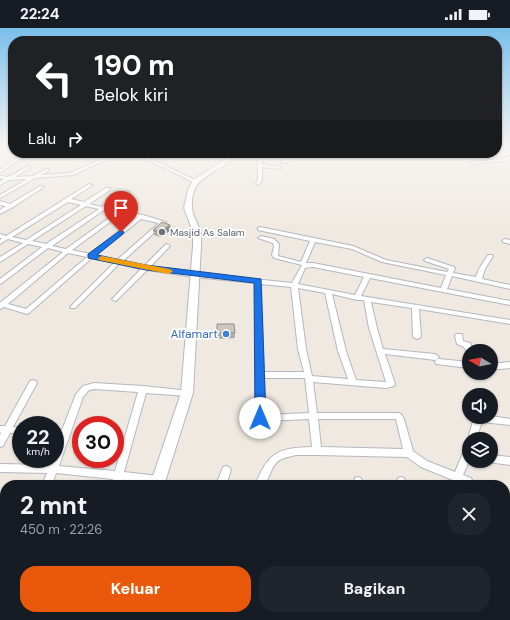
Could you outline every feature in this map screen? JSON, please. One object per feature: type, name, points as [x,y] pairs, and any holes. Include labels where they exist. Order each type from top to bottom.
[{"type":"street","points":[[0,184],[18,174]]},
{"type":"street","points":[[0,197],[40,174]]},
{"type":"street","points":[[0,177],[9,179],[75,174]]},
{"type":"street","points":[[179,174],[194,181]]},
{"type":"street","points":[[159,480],[187,393],[197,246],[197,232],[191,219],[188,205],[190,190],[194,181],[206,174]]},
{"type":"street","points":[[258,184],[260,174]]},
{"type":"street","points":[[0,242],[3,237],[91,185]]},
{"type":"street","points":[[0,212],[42,187]]},
{"type":"street","points":[[0,260],[25,242],[108,189]]},
{"type":"street","points":[[0,282],[46,247],[127,192]]},
{"type":"street","points":[[67,200],[163,222],[118,262],[73,307]]},
{"type":"street","points":[[0,203],[11,206]]},
{"type":"street","points":[[1,305],[67,251],[132,204]]},
{"type":"street","points":[[1,305],[27,312],[91,256],[141,216]]},
{"type":"street","points":[[260,229],[355,249],[381,260],[479,279],[510,287]]},
{"type":"street","points":[[3,237],[146,268],[194,275],[294,285],[357,298],[510,322]]},
{"type":"street","points":[[261,238],[272,240],[276,243],[278,246],[275,255],[276,257],[305,265],[330,268],[444,289],[510,303]]},
{"type":"street","points":[[313,240],[305,265],[300,270],[294,285],[302,348],[309,377],[317,451]]},
{"type":"street","points":[[115,299],[167,246]]},
{"type":"street","points":[[479,279],[482,266],[490,256]]},
{"type":"street","points":[[427,260],[451,267],[452,270],[449,274],[444,289]]},
{"type":"street","points":[[357,298],[368,275]]},
{"type":"street","points":[[258,281],[261,435]]},
{"type":"street","points":[[328,291],[342,351],[353,382]]},
{"type":"street","points":[[260,375],[309,377],[386,385],[391,384],[380,351],[367,299]]},
{"type":"street","points":[[415,307],[417,338]]},
{"type":"street","points":[[459,336],[460,342],[465,344]]},
{"type":"street","points":[[380,351],[437,359],[462,364]]},
{"type":"street","points":[[498,366],[510,365]]},
{"type":"street","points":[[0,444],[4,429],[33,383]]},
{"type":"street","points":[[49,480],[79,396],[89,386],[187,393]]},
{"type":"street","points":[[118,480],[143,389]]},
{"type":"street","points":[[260,418],[313,416],[398,416],[409,453]]},
{"type":"street","points":[[498,420],[510,422]]},
{"type":"street","points":[[262,480],[269,465],[282,453],[317,451],[409,453],[424,464],[466,480]]},
{"type":"street","points":[[498,459],[510,460]]},
{"type":"street","points":[[0,468],[53,469],[120,475],[147,480]]},
{"type":"street","points":[[458,477],[462,468]]},
{"type":"street","points":[[223,480],[226,470]]},
{"type":"building","points":[[162,222],[170,225],[160,232],[153,230]]},
{"type":"building","points":[[217,324],[234,324],[235,333],[217,333]]},
{"type":"slow traffic","points":[[102,258],[146,268],[169,271]]},
{"type":"place","name":"Masjid As Salam","points":[[162,232]]},
{"type":"place","name":"Alfamart","points":[[226,334]]},
{"type":"route","points":[[121,232],[91,256],[146,268],[194,275],[258,281],[260,418]]}]
